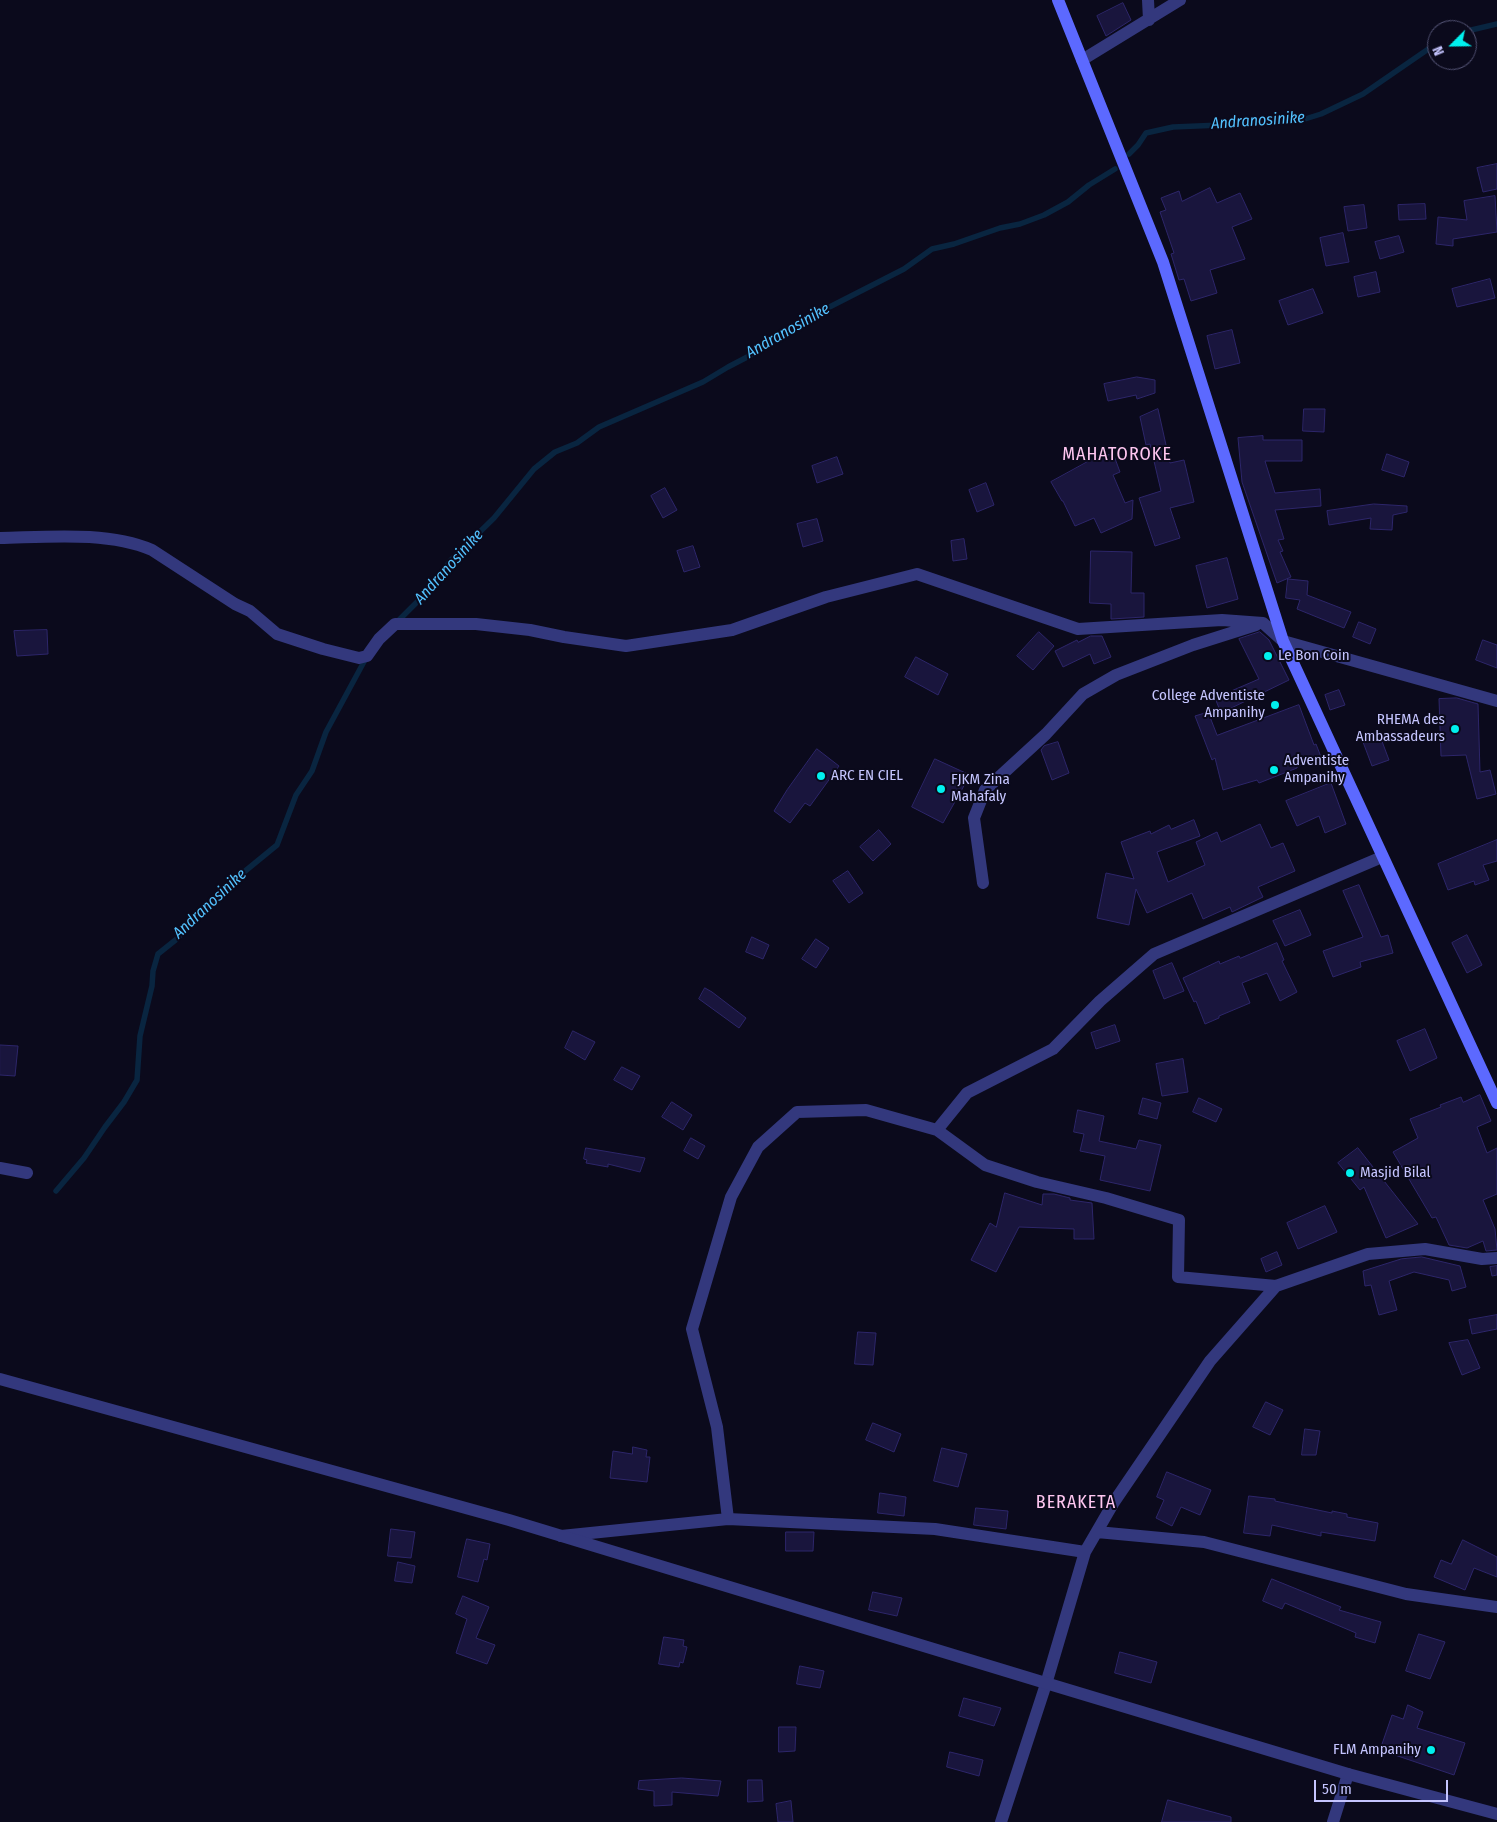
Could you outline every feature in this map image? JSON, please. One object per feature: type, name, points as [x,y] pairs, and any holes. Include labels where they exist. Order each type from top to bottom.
[{"type":"main road","points":[[1058,0],[1163,262],[1283,641],[1497,1103]]},
{"type":"street","points":[[1148,0],[1149,20]]},
{"type":"street","points":[[1082,60],[1180,0]]},
{"type":"street","points":[[0,538],[96,538],[139,545],[152,550],[234,604],[250,611],[277,634],[358,658],[367,656],[379,639],[395,624],[476,624],[530,630],[564,638],[626,646],[732,630],[826,597],[917,574],[1078,629],[1222,620],[1263,623],[1283,641],[1497,701]]},
{"type":"street","points":[[983,883],[974,818],[985,790],[1046,734],[1083,694],[1124,672],[1193,645],[1263,623]]},
{"type":"street","points":[[938,1130],[967,1093],[1053,1049],[1100,1001],[1154,954],[1382,857]]},
{"type":"street","points":[[728,1519],[717,1427],[692,1330],[731,1198],[758,1147],[797,1112],[866,1110],[938,1130],[986,1165],[1037,1182],[1106,1198],[1179,1220],[1178,1277],[1276,1286],[1368,1254],[1425,1249],[1482,1259],[1497,1258]]},
{"type":"street","points":[[0,1168],[26,1173]]},
{"type":"street","points":[[1000,1822],[1046,1684],[1085,1552],[1114,1502],[1210,1361],[1276,1286]]},
{"type":"street","points":[[0,1379],[509,1520],[1348,1774],[1497,1814]]},
{"type":"street","points":[[562,1536],[728,1519],[935,1529],[1085,1552]]},
{"type":"street","points":[[1096,1532],[1204,1542],[1406,1594],[1497,1608]]},
{"type":"street","points":[[1333,1822],[1348,1774]]},
{"type":"building","points":[[1123,3],[1131,20],[1106,36],[1097,16]]},
{"type":"building","points":[[1497,164],[1497,189],[1483,192],[1477,168]]},
{"type":"building","points":[[1210,188],[1217,203],[1240,193],[1252,219],[1232,227],[1245,259],[1210,270],[1217,293],[1191,301],[1184,279],[1179,280],[1171,254],[1174,253],[1160,212],[1166,210],[1161,198],[1179,191],[1182,201]]},
{"type":"building","points":[[1495,196],[1497,232],[1453,239],[1453,246],[1436,244],[1438,217],[1467,220],[1464,201]]},
{"type":"building","points":[[1425,204],[1426,219],[1399,220],[1398,205]]},
{"type":"building","points":[[1364,205],[1367,228],[1348,231],[1344,207]]},
{"type":"building","points":[[1343,233],[1349,262],[1326,266],[1320,238]]},
{"type":"building","points":[[1399,236],[1404,252],[1380,259],[1375,242]]},
{"type":"building","points":[[1376,272],[1380,292],[1358,297],[1354,277]]},
{"type":"building","points":[[1490,279],[1495,298],[1457,307],[1452,289]]},
{"type":"building","points":[[1313,289],[1323,313],[1288,325],[1279,301]]},
{"type":"building","points":[[1232,330],[1240,363],[1215,369],[1207,336]]},
{"type":"building","points":[[1137,377],[1155,380],[1155,393],[1137,399],[1136,395],[1108,401],[1104,384]]},
{"type":"building","points":[[1158,409],[1170,463],[1184,460],[1194,502],[1170,508],[1180,538],[1155,546],[1139,498],[1161,491],[1150,444],[1146,445],[1140,417]]},
{"type":"building","points":[[1304,409],[1325,409],[1324,432],[1303,431]]},
{"type":"building","points":[[1263,436],[1263,440],[1302,440],[1302,461],[1265,461],[1275,493],[1320,489],[1321,506],[1275,510],[1284,539],[1278,540],[1283,551],[1280,552],[1291,577],[1277,583],[1242,482],[1238,438]]},
{"type":"building","points":[[1104,453],[1105,456],[1113,453],[1120,472],[1113,475],[1125,503],[1133,500],[1132,519],[1101,533],[1094,518],[1075,526],[1051,482]]},
{"type":"building","points":[[1387,454],[1409,462],[1404,477],[1382,470]]},
{"type":"building","points":[[837,457],[843,474],[817,483],[812,466]]},
{"type":"building","points":[[986,483],[994,505],[977,512],[969,490]]},
{"type":"building","points":[[665,488],[677,510],[663,518],[651,496]]},
{"type":"building","points":[[1374,504],[1407,506],[1407,512],[1393,515],[1392,530],[1370,529],[1371,518],[1329,525],[1327,511]]},
{"type":"building","points":[[817,519],[823,541],[803,547],[797,524]]},
{"type":"building","points":[[964,539],[967,559],[953,561],[951,541]]},
{"type":"building","points":[[693,546],[700,567],[684,572],[677,551]]},
{"type":"building","points":[[1091,551],[1132,552],[1131,593],[1144,593],[1144,617],[1111,619],[1111,604],[1090,603]]},
{"type":"building","points":[[1227,558],[1238,599],[1207,608],[1196,566]]},
{"type":"building","points":[[1288,579],[1308,581],[1307,595],[1351,612],[1344,628],[1297,609],[1300,600],[1286,598]]},
{"type":"building","points":[[1359,622],[1376,629],[1370,644],[1353,637]]},
{"type":"building","points":[[47,630],[48,654],[17,656],[14,631]]},
{"type":"building","points":[[1039,632],[1054,646],[1033,670],[1017,656]]},
{"type":"building","points":[[1260,632],[1269,640],[1289,680],[1221,713],[1215,698],[1259,679],[1239,639]]},
{"type":"building","points":[[1091,636],[1102,636],[1111,657],[1094,664],[1090,654],[1063,667],[1055,651],[1077,640],[1078,642]]},
{"type":"building","points":[[1483,640],[1497,645],[1497,668],[1476,660]]},
{"type":"building","points":[[916,657],[948,674],[938,695],[905,677]]},
{"type":"building","points":[[1339,690],[1345,705],[1330,710],[1325,695]]},
{"type":"building","points":[[1457,698],[1478,704],[1480,772],[1490,770],[1496,794],[1477,799],[1466,755],[1441,756],[1439,699]]},
{"type":"building","points":[[1299,705],[1314,745],[1316,744],[1321,757],[1259,783],[1257,780],[1223,790],[1215,758],[1212,760],[1195,716],[1208,712],[1217,735]]},
{"type":"building","points":[[1380,736],[1389,760],[1372,766],[1363,742]]},
{"type":"building","points":[[1058,742],[1069,773],[1052,780],[1041,750],[1044,746]]},
{"type":"building","points":[[817,749],[839,766],[810,806],[805,803],[790,823],[774,811]]},
{"type":"building","points":[[935,759],[970,775],[943,823],[912,807]]},
{"type":"building","points":[[1331,783],[1346,824],[1325,833],[1319,816],[1297,826],[1286,801]]},
{"type":"building","points":[[1194,820],[1200,836],[1157,852],[1168,882],[1205,865],[1196,842],[1217,832],[1221,842],[1260,824],[1271,848],[1283,843],[1295,871],[1258,887],[1263,897],[1232,912],[1230,907],[1203,919],[1192,893],[1147,913],[1136,889],[1129,925],[1097,918],[1106,873],[1134,879],[1121,842],[1150,831],[1151,834],[1169,825],[1171,829]]},
{"type":"building","points":[[879,830],[891,844],[873,861],[860,847]]},
{"type":"building","points":[[1497,840],[1497,861],[1483,865],[1489,880],[1475,885],[1474,881],[1448,890],[1438,864]]},
{"type":"building","points":[[848,871],[863,893],[849,903],[833,881]]},
{"type":"building","points":[[1359,885],[1381,937],[1388,935],[1393,953],[1360,962],[1361,967],[1333,977],[1323,951],[1363,937],[1343,891]]},
{"type":"building","points":[[1300,910],[1311,935],[1285,946],[1273,921]]},
{"type":"building","points":[[1467,935],[1482,965],[1467,973],[1452,943]]},
{"type":"building","points":[[752,937],[769,945],[763,959],[746,952]]},
{"type":"building","points":[[816,939],[829,948],[816,968],[802,959]]},
{"type":"building","points":[[1277,943],[1284,960],[1282,961],[1297,992],[1280,1001],[1267,973],[1242,983],[1250,1003],[1205,1024],[1196,1001],[1194,1002],[1183,978],[1219,961],[1220,964],[1239,956],[1240,958]]},
{"type":"building","points":[[1172,963],[1184,991],[1164,999],[1153,971]]},
{"type":"building","points":[[705,988],[746,1018],[739,1028],[699,999]]},
{"type":"building","points":[[1115,1025],[1120,1041],[1096,1049],[1091,1033]]},
{"type":"building","points":[[1425,1029],[1437,1058],[1410,1071],[1397,1041]]},
{"type":"building","points":[[573,1031],[595,1042],[585,1060],[565,1048]]},
{"type":"building","points":[[0,1045],[18,1046],[15,1076],[0,1075]]},
{"type":"building","points":[[1183,1059],[1188,1092],[1162,1096],[1156,1064]]},
{"type":"building","points":[[622,1067],[640,1076],[632,1090],[614,1080]]},
{"type":"building","points":[[1480,1095],[1491,1121],[1477,1127],[1487,1153],[1497,1148],[1497,1194],[1483,1200],[1495,1229],[1497,1250],[1486,1251],[1483,1241],[1467,1248],[1449,1245],[1436,1217],[1432,1218],[1393,1152],[1418,1138],[1410,1119],[1461,1097],[1463,1102]]},
{"type":"building","points":[[1143,1098],[1161,1103],[1157,1119],[1139,1114]]},
{"type":"building","points":[[1199,1098],[1222,1109],[1216,1122],[1193,1112]]},
{"type":"building","points":[[672,1102],[692,1115],[683,1130],[662,1117]]},
{"type":"building","points":[[1078,1110],[1104,1116],[1099,1141],[1136,1149],[1139,1140],[1161,1145],[1150,1191],[1100,1180],[1105,1156],[1080,1151],[1084,1134],[1074,1132]]},
{"type":"building","points":[[691,1138],[705,1146],[698,1159],[684,1151]]},
{"type":"building","points":[[586,1148],[645,1158],[640,1172],[608,1164],[608,1167],[586,1163],[587,1160],[584,1159]]},
{"type":"building","points":[[1358,1148],[1418,1224],[1386,1238],[1364,1187],[1360,1190],[1338,1163]]},
{"type":"building","points":[[1005,1193],[1042,1205],[1043,1194],[1054,1194],[1070,1198],[1070,1200],[1092,1203],[1094,1239],[1074,1239],[1074,1229],[1019,1227],[996,1272],[971,1260],[990,1223],[996,1227]]},
{"type":"building","points":[[1325,1206],[1337,1232],[1298,1249],[1287,1223]]},
{"type":"building","points":[[1277,1252],[1282,1265],[1266,1272],[1261,1259]]},
{"type":"building","points":[[1422,1257],[1460,1266],[1466,1287],[1452,1291],[1449,1280],[1414,1272],[1389,1281],[1397,1310],[1379,1315],[1371,1285],[1365,1286],[1363,1271],[1401,1259]]},
{"type":"building","points":[[1497,1266],[1497,1275],[1492,1276],[1490,1267]]},
{"type":"building","points":[[1497,1315],[1497,1329],[1472,1334],[1469,1320]]},
{"type":"building","points":[[858,1332],[876,1333],[873,1365],[855,1364]]},
{"type":"building","points":[[1468,1340],[1480,1368],[1462,1375],[1449,1343]]},
{"type":"building","points":[[1266,1402],[1283,1410],[1270,1435],[1253,1427]]},
{"type":"building","points":[[873,1423],[901,1434],[894,1452],[866,1440]]},
{"type":"building","points":[[1305,1429],[1320,1431],[1316,1455],[1302,1455]]},
{"type":"building","points":[[633,1447],[647,1450],[646,1457],[650,1457],[647,1482],[610,1478],[613,1451],[632,1454]]},
{"type":"building","points":[[942,1448],[967,1454],[958,1487],[934,1481]]},
{"type":"building","points":[[1167,1472],[1211,1490],[1200,1515],[1181,1507],[1172,1526],[1156,1518],[1164,1500],[1157,1497]]},
{"type":"building","points":[[880,1493],[906,1497],[904,1516],[878,1513]]},
{"type":"building","points":[[1249,1496],[1275,1499],[1275,1501],[1332,1513],[1332,1511],[1347,1514],[1347,1517],[1378,1523],[1375,1541],[1321,1532],[1321,1536],[1272,1525],[1270,1536],[1244,1533]]},
{"type":"building","points":[[976,1508],[1008,1511],[1006,1529],[974,1525]]},
{"type":"building","points":[[391,1529],[415,1532],[411,1558],[388,1556]]},
{"type":"building","points":[[786,1532],[814,1532],[813,1551],[786,1551]]},
{"type":"building","points":[[467,1539],[490,1544],[487,1560],[484,1559],[478,1582],[458,1577]]},
{"type":"building","points":[[1463,1540],[1497,1557],[1497,1577],[1474,1568],[1465,1590],[1434,1577],[1441,1560],[1451,1564]]},
{"type":"building","points":[[398,1562],[415,1566],[412,1583],[395,1581]]},
{"type":"building","points":[[1272,1579],[1341,1607],[1339,1610],[1381,1622],[1375,1643],[1355,1637],[1356,1633],[1285,1603],[1282,1609],[1263,1601]]},
{"type":"building","points":[[873,1592],[902,1598],[897,1616],[869,1610]]},
{"type":"building","points":[[463,1596],[489,1607],[476,1638],[495,1645],[487,1664],[456,1653],[467,1619],[456,1614]]},
{"type":"building","points":[[1419,1634],[1445,1642],[1430,1679],[1406,1671]]},
{"type":"building","points":[[664,1637],[684,1640],[683,1646],[687,1647],[683,1663],[680,1662],[679,1667],[659,1664]]},
{"type":"building","points":[[1120,1652],[1157,1662],[1151,1683],[1115,1673]]},
{"type":"building","points":[[800,1666],[824,1671],[820,1688],[797,1684]]},
{"type":"building","points":[[964,1698],[1001,1708],[994,1726],[959,1716]]},
{"type":"building","points":[[1408,1705],[1423,1712],[1417,1728],[1465,1743],[1454,1775],[1380,1750],[1392,1715],[1403,1719]]},
{"type":"building","points":[[779,1727],[796,1727],[795,1751],[779,1752]]},
{"type":"building","points":[[950,1752],[983,1760],[979,1776],[947,1767]]},
{"type":"building","points":[[682,1778],[721,1781],[718,1796],[672,1792],[672,1805],[654,1806],[654,1791],[638,1789],[639,1781]]},
{"type":"building","points":[[748,1780],[762,1780],[763,1801],[748,1802]]},
{"type":"building","points":[[1168,1800],[1231,1817],[1231,1822],[1162,1822]]},
{"type":"building","points":[[791,1801],[793,1822],[778,1822],[776,1804]]},
{"type":"waterway","name":"Andranosinike","points":[[1477,29],[1497,24]]},
{"type":"waterway","name":"Andranosinike","points":[[1129,154],[1146,133],[1173,127],[1221,125],[1248,120],[1305,119],[1321,114],[1363,94],[1427,50]]},
{"type":"waterway","name":"Andranosinike","points":[[396,623],[433,586],[450,561],[494,518],[534,469],[555,452],[577,443],[599,427],[703,382],[753,354],[804,320],[904,269],[932,249],[954,244],[1000,228],[1020,224],[1044,215],[1068,202],[1089,185],[1115,169]]},
{"type":"waterway","name":"Andranosinike","points":[[56,1191],[84,1158],[124,1102],[137,1080],[140,1036],[158,954],[178,938],[216,897],[277,845],[296,795],[312,771],[326,732],[366,658]]},
{"type":"place","name":"Le Bon Coin","points":[[1268,656]]},
{"type":"place","name":"College Adventiste Ampanihy","points":[[1275,705]]},
{"type":"place","name":"RHEMA des Ambassadeurs","points":[[1455,729]]},
{"type":"place","name":"Adventiste Ampanihy","points":[[1274,770]]},
{"type":"place","name":"ARC EN CIEL","points":[[821,776]]},
{"type":"place","name":"FJKM Zina Mahafaly","points":[[941,789]]},
{"type":"place","name":"Masjid Bilal","points":[[1350,1173]]},
{"type":"place","name":"FLM Ampanihy","points":[[1431,1750]]},
{"type":"district","name":"MAHATOROKE","points":[[1117,455]]},
{"type":"district","name":"BERAKETA","points":[[1076,1503]]}]
